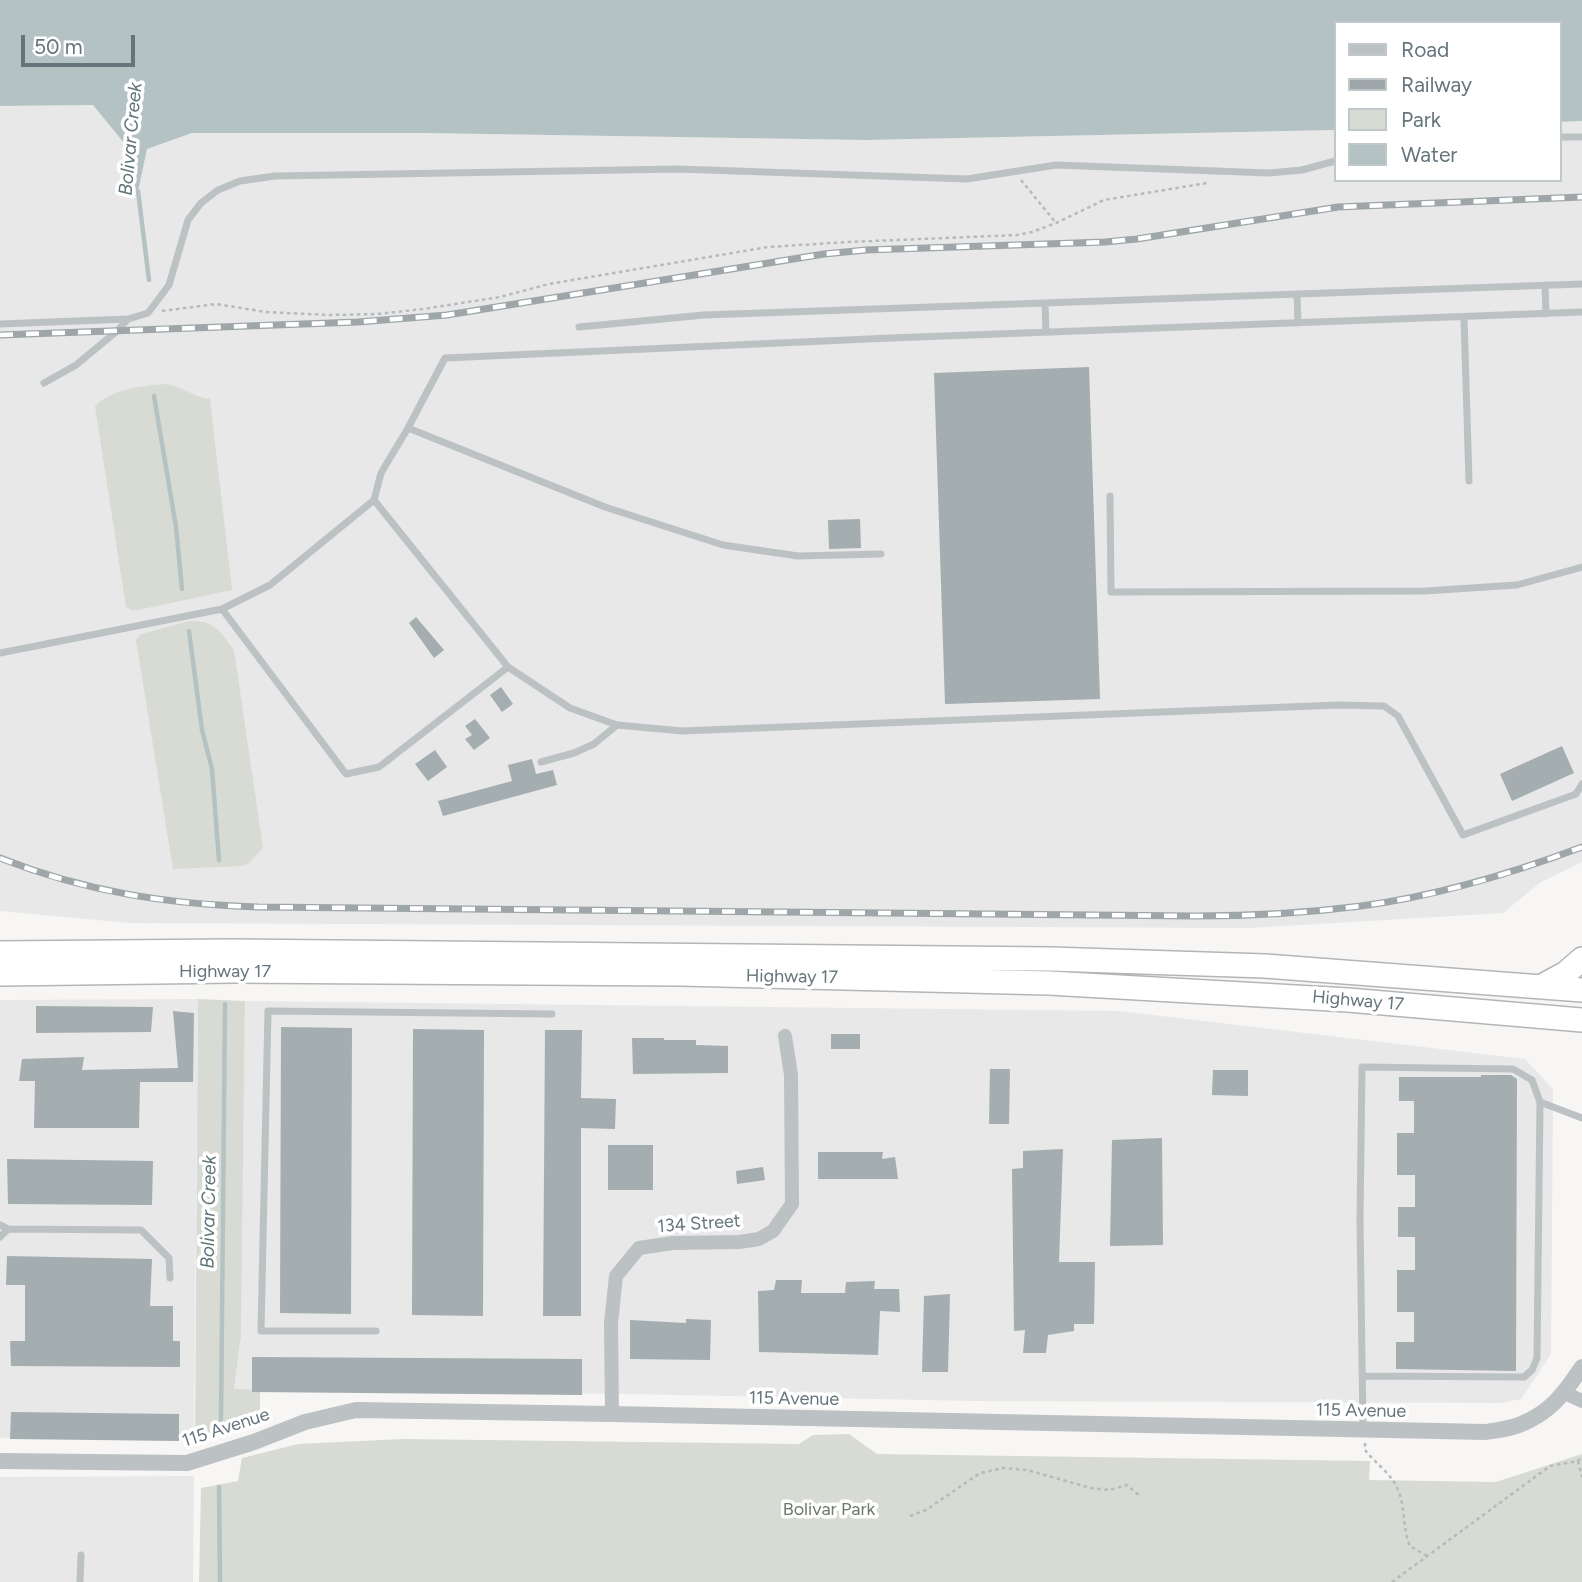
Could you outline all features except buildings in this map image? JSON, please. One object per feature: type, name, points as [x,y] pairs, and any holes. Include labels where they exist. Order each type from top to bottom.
[{"type":"highway","name":"Highway 17","points":[[0,953],[245,951],[1051,959],[1265,966],[1582,990]]},
{"type":"highway","points":[[1542,986],[1566,973],[1582,959]]},
{"type":"highway","name":"Highway 17","points":[[0,974],[247,971],[681,974],[1049,983],[1336,999],[1582,1020]]},
{"type":"street","name":"134 Street","points":[[612,1414],[611,1323],[616,1276],[639,1248],[673,1243],[759,1239],[773,1231],[792,1203],[791,1075],[785,1036]]},
{"type":"street","name":"115 Avenue","points":[[0,1461],[187,1463],[254,1442],[305,1422],[356,1410],[1486,1432],[1517,1426],[1547,1411],[1565,1393],[1582,1367]]},
{"type":"street","points":[[1565,1393],[1582,1401]]},
{"type":"lane","points":[[1561,137],[1582,137]]},
{"type":"lane","points":[[0,324],[128,319],[148,313],[169,285],[188,220],[201,203],[218,190],[240,181],[275,176],[678,169],[967,179],[1056,165],[1269,173],[1302,170],[1334,161]]},
{"type":"lane","points":[[579,327],[704,315],[1582,284]]},
{"type":"lane","points":[[1545,285],[1546,314]]},
{"type":"lane","points":[[1297,294],[1298,323]]},
{"type":"lane","points":[[1045,303],[1046,332]]},
{"type":"lane","points":[[0,653],[222,609],[270,585],[374,500],[381,473],[446,358],[1582,312]]},
{"type":"lane","points":[[1464,317],[1469,481]]},
{"type":"lane","points":[[44,383],[76,365],[128,319]]},
{"type":"lane","points":[[408,428],[605,507],[723,545],[798,556],[881,554]]},
{"type":"lane","points":[[1110,496],[1111,592],[1425,591],[1517,584],[1582,567]]},
{"type":"lane","points":[[374,500],[508,667],[570,708],[617,725],[682,730],[1338,705],[1384,706],[1398,716],[1463,835],[1576,794],[1582,784]]},
{"type":"lane","points":[[222,609],[346,774],[379,766],[508,667]]},
{"type":"lane","points":[[541,762],[594,744],[617,725]]},
{"type":"lane","points":[[376,1331],[261,1331],[268,1011],[552,1014]]},
{"type":"lane","points":[[1363,1376],[1524,1377],[1532,1370],[1537,1358],[1541,1102],[1532,1080],[1513,1069],[1362,1067],[1360,1220],[1363,1429]]},
{"type":"lane","points":[[1541,1102],[1582,1118]]},
{"type":"lane","points":[[0,1237],[4,1227],[141,1230],[169,1258],[170,1278]]},
{"type":"lane","points":[[80,1555],[80,1582]]},
{"type":"path","points":[[1015,172],[1056,223]]},
{"type":"path","points":[[148,313],[216,304],[266,312],[328,315],[422,309],[500,297],[549,284],[768,247],[1017,235],[1056,223],[1104,200],[1214,182]]},
{"type":"path","points":[[1363,1429],[1365,1450],[1398,1487],[1410,1546],[1427,1556]]},
{"type":"path","points":[[1392,1582],[1550,1466],[1577,1461],[1582,1457]]},
{"type":"path","points":[[1577,1461],[1582,1476]]},
{"type":"path","points":[[910,1516],[926,1510],[980,1473],[1003,1468],[1027,1470],[1091,1488],[1110,1490],[1128,1485],[1141,1497]]},
{"type":"shaded area","points":[[93,105],[128,148],[137,194],[147,149],[192,133],[423,133],[865,140],[1334,130],[1334,182],[1561,182],[1561,122],[1582,121],[1582,862],[1541,882],[1503,913],[1250,928],[130,923],[0,911],[0,106]]},
{"type":"shaded area","points":[[198,999],[194,1440],[0,1438],[0,1000]]},
{"type":"shaded area","points":[[245,1001],[1119,1011],[1525,1059],[1553,1089],[1551,1354],[1521,1399],[1501,1403],[974,1401],[234,1390],[241,1336]]},
{"type":"shaded area","points":[[194,1476],[193,1582],[0,1582],[0,1477]]},
{"type":"green space","points":[[165,384],[210,399],[232,590],[131,610],[126,607],[95,406],[118,392]]},
{"type":"green space","points":[[190,621],[211,625],[234,650],[263,848],[249,863],[242,866],[173,869],[136,640],[141,634]]},
{"type":"green space","points":[[198,999],[245,1001],[241,1336],[234,1389],[260,1390],[260,1415],[195,1440]]},
{"type":"green space","name":"Bolivar Park","points":[[849,1434],[877,1454],[1370,1461],[1369,1480],[1496,1482],[1582,1454],[1582,1582],[199,1582],[201,1488],[238,1481],[242,1458],[298,1444],[403,1439],[799,1444],[813,1435]]},
{"type":"water","points":[[0,0],[1582,0],[1582,121],[1561,122],[1561,21],[1334,21],[1334,130],[865,140],[423,133],[192,133],[147,149],[137,196],[128,148],[93,105],[0,106]]},
{"type":"waterway","name":"Bolivar Creek","points":[[138,191],[149,280]]},
{"type":"waterway","name":"Bolivar Creek","points":[[154,396],[176,527],[182,589]]},
{"type":"waterway","name":"Bolivar Creek","points":[[189,631],[202,730],[212,769],[219,860]]},
{"type":"waterway","name":"Bolivar Creek","points":[[221,1420],[225,1004]]},
{"type":"waterway","name":"Bolivar Creek","points":[[219,1487],[220,1582]]},
{"type":"railway","points":[[0,335],[358,322],[447,315],[824,254],[866,250],[1105,242],[1338,207],[1582,197]]},
{"type":"railway","points":[[0,858],[95,888],[191,903],[258,907],[1217,916],[1299,912],[1389,902],[1473,883],[1582,847]]}]
